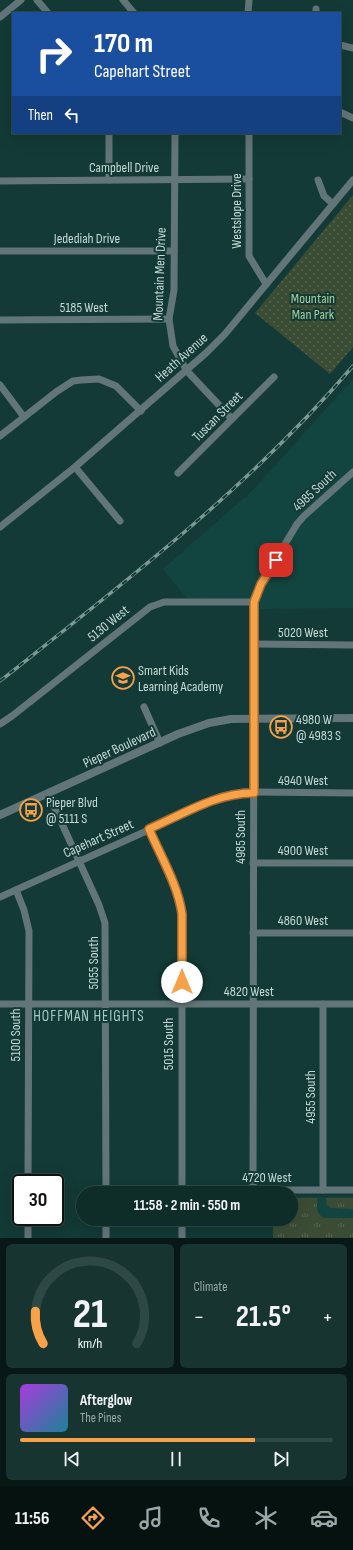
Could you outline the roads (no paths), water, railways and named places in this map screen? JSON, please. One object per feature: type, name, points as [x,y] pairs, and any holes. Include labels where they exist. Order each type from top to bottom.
[{"type":"street","points":[[0,17],[21,0]]},
{"type":"street","points":[[37,0],[47,12]]},
{"type":"street","points":[[123,0],[133,12]]},
{"type":"street","points":[[248,0],[248,12]]},
{"type":"street","points":[[341,44],[353,48]]},
{"type":"street","points":[[341,112],[353,118]]},
{"type":"street","points":[[109,134],[109,180]]},
{"type":"street","name":"Mountain Men Drive","points":[[175,134],[174,290],[169,319],[173,346],[187,371],[232,419]]},
{"type":"street","name":"Westslope Drive","points":[[249,134],[249,256],[266,284]]},
{"type":"street","name":"Campbell Drive","points":[[0,181],[249,179]]},
{"type":"street","points":[[318,180],[324,196],[333,204]]},
{"type":"street","name":"Heath Avenue","points":[[0,527],[75,467],[206,353],[225,334],[353,180]]},
{"type":"street","name":"Jedediah Drive","points":[[0,251],[174,250]]},
{"type":"street","name":"5185 West","points":[[0,320],[169,319]]},
{"type":"street","name":"Tuscan Street","points":[[178,473],[274,377]]},
{"type":"street","points":[[0,436],[64,386],[73,381],[90,378],[99,379],[116,386],[141,411]]},
{"type":"street","points":[[0,385],[24,417]]},
{"type":"street","points":[[75,467],[120,521]]},
{"type":"street","name":"4985 South","points":[[253,1186],[254,602],[261,584],[297,524],[353,472]]},
{"type":"street","name":"5130 West","points":[[0,724],[150,607],[164,602],[254,602]]},
{"type":"street","name":"5020 West","points":[[253,644],[353,645]]},
{"type":"street","points":[[144,706],[160,743]]},
{"type":"street","name":"Pieper Boulevard","points":[[0,815],[193,728],[208,723],[231,719],[253,718],[353,718]]},
{"type":"street","name":"5055 South","points":[[48,793],[99,905],[105,923],[106,1186]]},
{"type":"street","name":"4940 West","points":[[254,793],[353,793]]},
{"type":"street","name":"Capehart Street","points":[[0,897],[216,799],[231,794],[254,793]]},
{"type":"street","name":"5015 South","points":[[149,829],[172,881],[182,914],[182,1186]]},
{"type":"street","name":"4900 West","points":[[253,863],[353,863]]},
{"type":"street","name":"5100 South","points":[[16,890],[28,921],[28,1174]]},
{"type":"street","name":"4860 West","points":[[253,933],[353,933]]},
{"type":"street","name":"4820 West","points":[[0,1004],[353,1004]]},
{"type":"street","name":"4955 South","points":[[323,1004],[323,1190]]},
{"type":"street","name":"4720 West","points":[[298,1190],[353,1190]]},
{"type":"street","points":[[28,1226],[28,1238]]},
{"type":"street","points":[[106,1226],[106,1238]]},
{"type":"street","points":[[182,1226],[182,1238]]},
{"type":"railway","points":[[0,681],[139,570],[229,493],[272,452],[353,366]]},
{"type":"place","name":"Smart Kids Learning Academy","points":[[123,678]]},
{"type":"place","name":"4980 W @ 4983 S","points":[[281,727]]},
{"type":"place","name":"Pieper Blvd @ 5111 S","points":[[31,810]]},
{"type":"district","name":"HOFFMAN HEIGHTS","points":[[89,1016]]},
{"type":"park label","name":"Mountain Man Park","points":[[313,306]]}]
